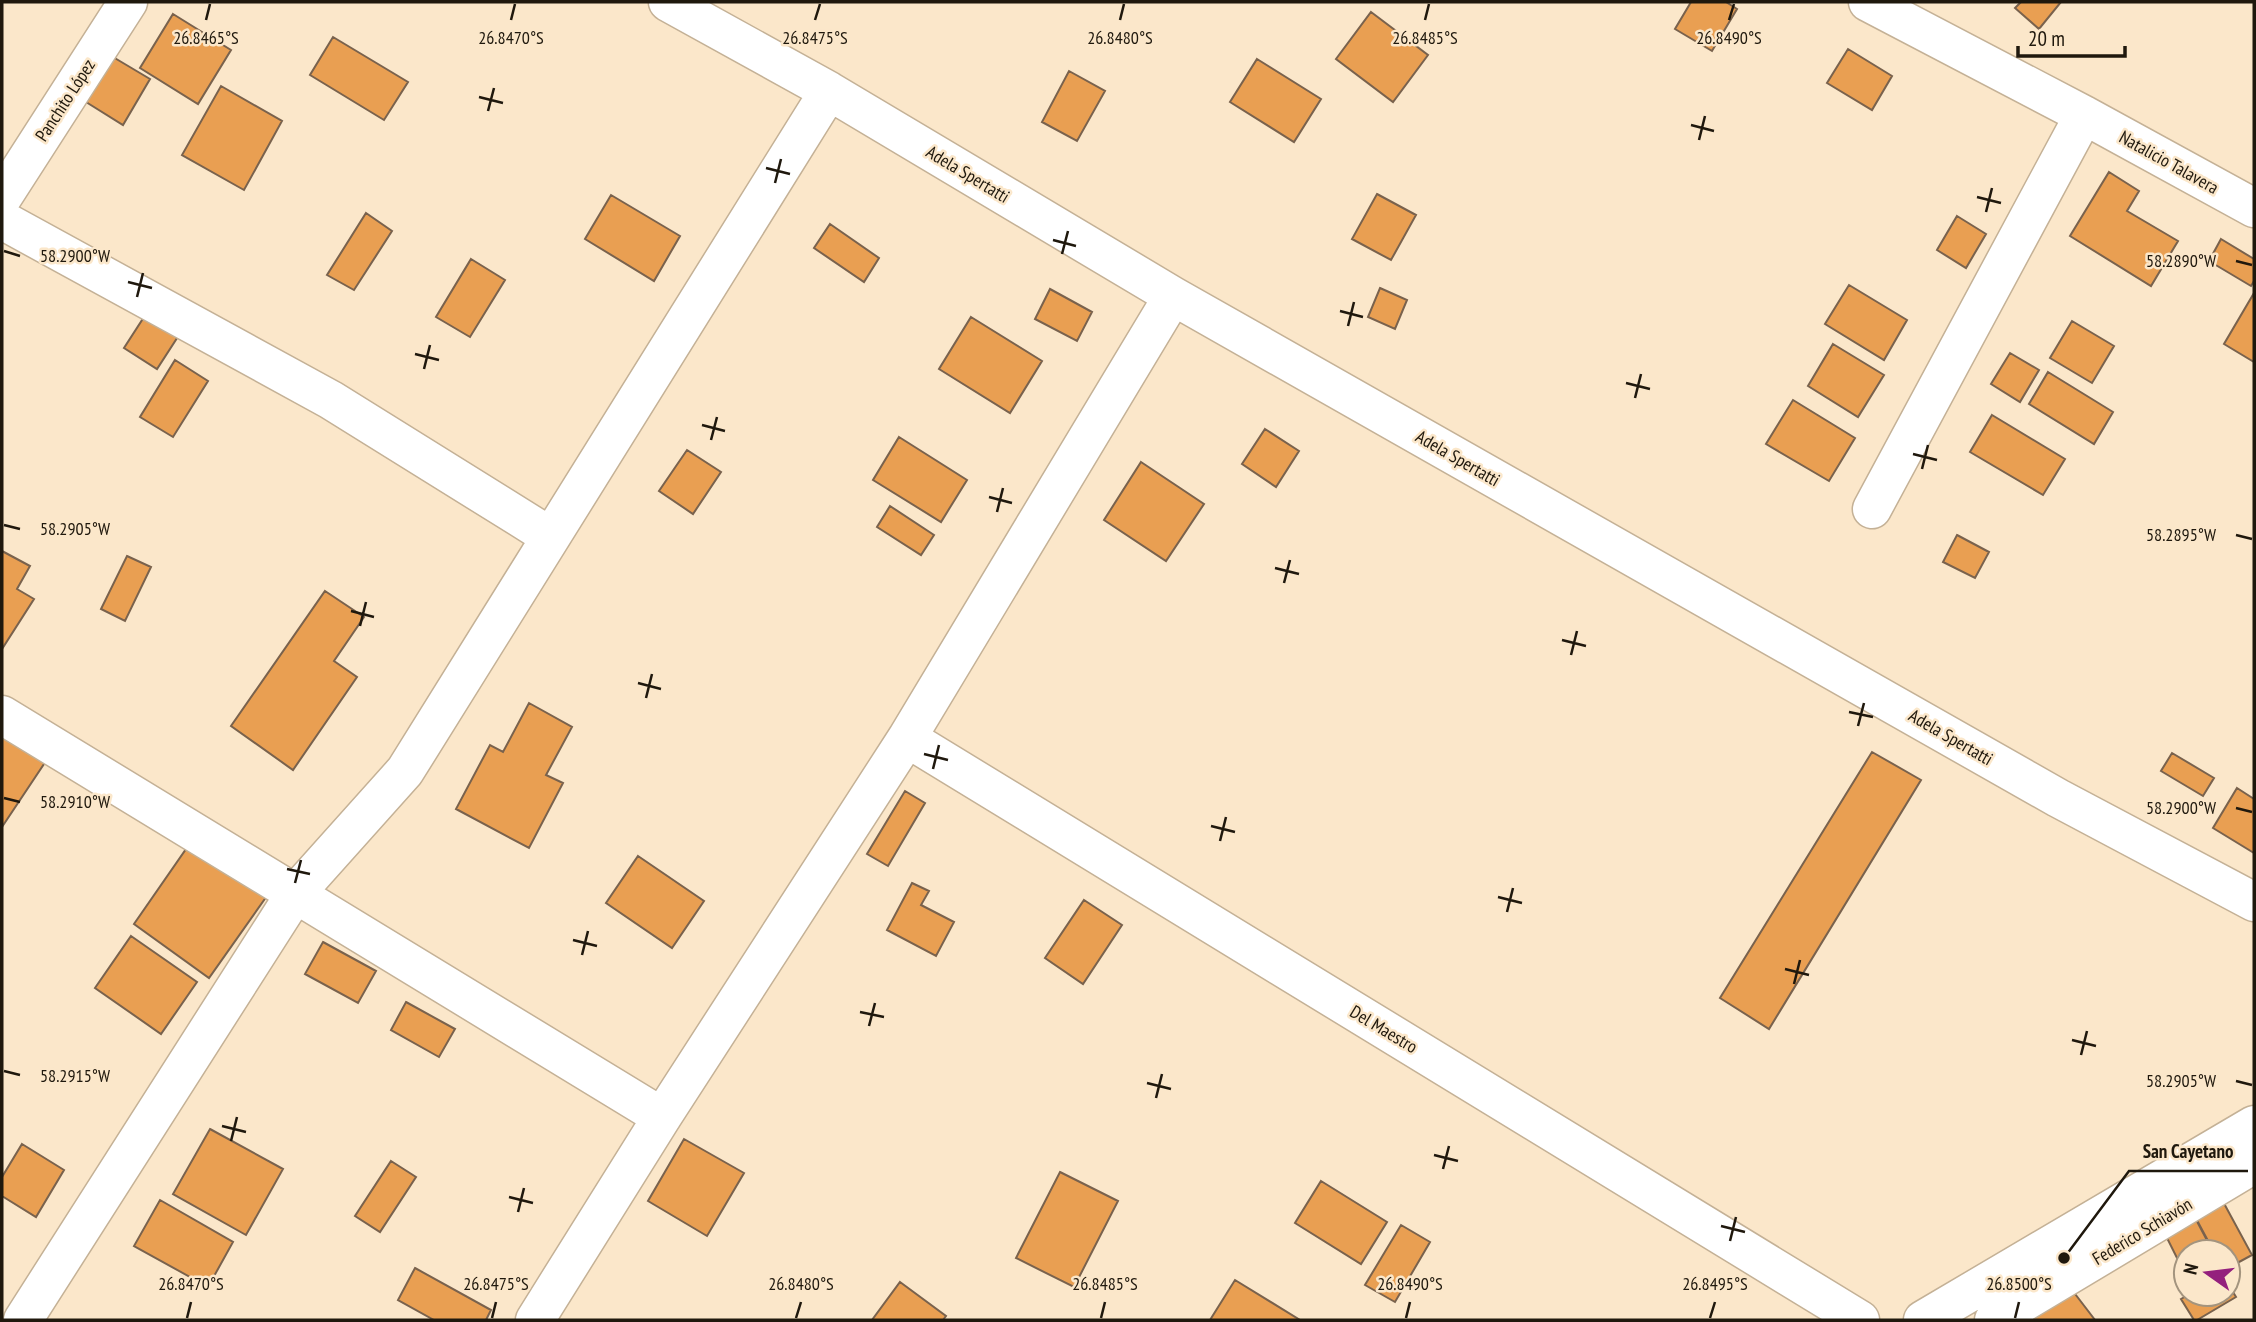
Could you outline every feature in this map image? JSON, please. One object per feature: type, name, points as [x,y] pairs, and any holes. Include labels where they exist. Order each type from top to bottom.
[{"type":"street","name":"Panchito López","points":[[2,198],[128,2]]},
{"type":"street","name":"Adela Spertatti","points":[[668,2],[829,91],[1173,296],[2058,798],[2254,902]]},
{"type":"street","name":"Natalicio Talavera","points":[[1868,2],[2254,208]]},
{"type":"street","points":[[23,1320],[295,894],[405,771],[829,91]]},
{"type":"street","points":[[1872,509],[2084,115]]},
{"type":"street","points":[[2,220],[331,400],[551,537]]},
{"type":"street","points":[[535,1320],[662,1117],[907,738],[1173,296]]},
{"type":"street","points":[[2,715],[662,1117]]},
{"type":"street","name":"Del Maestro","points":[[907,738],[1860,1320]]},
{"type":"street","name":"Federico Schiavón","points":[[1923,1320],[2254,1125]]},
{"type":"street","name":"Federico Schiavón","points":[[1994,1320],[2254,1164]]},
{"type":"building","points":[[1691,2],[1726,2],[1737,9],[1712,51],[1675,29]]},
{"type":"building","points":[[2021,2],[2061,2],[2039,29],[2015,8]]},
{"type":"building","points":[[1371,12],[1428,55],[1393,102],[1336,59]]},
{"type":"building","points":[[173,14],[231,50],[198,104],[140,68]]},
{"type":"building","points":[[333,37],[408,82],[384,120],[310,75]]},
{"type":"building","points":[[1848,49],[1892,76],[1872,110],[1827,83]]},
{"type":"building","points":[[113,57],[150,79],[123,125],[86,102]]},
{"type":"building","points":[[1257,59],[1321,99],[1294,142],[1230,102]]},
{"type":"building","points":[[1069,71],[1105,91],[1077,141],[1042,122]]},
{"type":"building","points":[[221,86],[282,121],[244,190],[182,155]]},
{"type":"building","points":[[2109,172],[2139,191],[2127,211],[2178,241],[2151,286],[2070,236]]},
{"type":"building","points":[[1377,194],[1416,215],[1391,260],[1352,239]]},
{"type":"building","points":[[611,195],[680,236],[654,281],[585,239]]},
{"type":"building","points":[[366,213],[392,231],[354,290],[327,275]]},
{"type":"building","points":[[1957,216],[1986,234],[1966,268],[1937,250]]},
{"type":"building","points":[[830,224],[879,258],[864,282],[814,248]]},
{"type":"building","points":[[2221,239],[2254,259],[2254,281],[2251,286],[2209,261]]},
{"type":"building","points":[[471,259],[505,280],[470,337],[436,317]]},
{"type":"building","points":[[1849,285],[1907,320],[1884,360],[1825,324]]},
{"type":"building","points":[[1380,288],[1407,300],[1395,329],[1368,317]]},
{"type":"building","points":[[1050,289],[1092,312],[1077,341],[1035,319]]},
{"type":"building","points":[[2254,293],[2254,362],[2224,344]]},
{"type":"building","points":[[146,314],[179,335],[157,369],[124,348]]},
{"type":"building","points":[[971,317],[1042,361],[1010,413],[939,369]]},
{"type":"building","points":[[2072,321],[2114,346],[2092,383],[2050,358]]},
{"type":"building","points":[[1833,344],[1884,375],[1858,417],[1808,386]]},
{"type":"building","points":[[2010,353],[2039,370],[2020,402],[1991,384]]},
{"type":"building","points":[[175,360],[208,381],[173,437],[140,417]]},
{"type":"building","points":[[2048,372],[2113,412],[2094,444],[2029,404]]},
{"type":"building","points":[[1793,400],[1855,438],[1829,481],[1766,444]]},
{"type":"building","points":[[1992,415],[2065,459],[2043,495],[1970,452]]},
{"type":"building","points":[[1265,429],[1299,451],[1276,487],[1242,464]]},
{"type":"building","points":[[899,437],[967,480],[941,522],[873,480]]},
{"type":"building","points":[[687,450],[721,472],[693,514],[659,491]]},
{"type":"building","points":[[1141,462],[1204,504],[1166,561],[1104,520]]},
{"type":"building","points":[[890,506],[934,535],[921,555],[877,527]]},
{"type":"building","points":[[1957,535],[1989,552],[1975,578],[1943,562]]},
{"type":"building","points":[[2,551],[30,566],[17,589],[34,599],[2,649]]},
{"type":"building","points":[[127,556],[151,567],[125,621],[101,609]]},
{"type":"building","points":[[325,591],[364,617],[334,661],[357,677],[293,770],[231,726]]},
{"type":"building","points":[[529,703],[572,727],[546,775],[563,783],[529,848],[456,809],[490,745],[503,752]]},
{"type":"building","points":[[2,717],[52,752],[2,827]]},
{"type":"building","points":[[1872,752],[1921,780],[1769,1029],[1720,998]]},
{"type":"building","points":[[2172,753],[2214,778],[2203,796],[2161,771]]},
{"type":"building","points":[[2237,788],[2254,799],[2254,853],[2213,828]]},
{"type":"building","points":[[905,791],[925,803],[888,866],[867,854]]},
{"type":"building","points":[[193,839],[269,893],[209,978],[134,924]]},
{"type":"building","points":[[638,856],[704,901],[672,948],[606,903]]},
{"type":"building","points":[[912,883],[929,891],[921,905],[954,922],[936,956],[887,930]]},
{"type":"building","points":[[1084,900],[1122,925],[1083,984],[1045,958]]},
{"type":"building","points":[[131,936],[197,982],[161,1034],[95,988]]},
{"type":"building","points":[[323,942],[376,971],[358,1003],[305,974]]},
{"type":"building","points":[[406,1002],[455,1029],[439,1057],[391,1030]]},
{"type":"building","points":[[210,1129],[283,1169],[246,1235],[173,1194]]},
{"type":"building","points":[[684,1139],[744,1173],[707,1236],[648,1201]]},
{"type":"building","points":[[22,1144],[64,1170],[36,1217],[2,1196],[2,1177]]},
{"type":"building","points":[[391,1161],[416,1177],[380,1232],[355,1216]]},
{"type":"building","points":[[1060,1172],[1118,1201],[1074,1287],[1016,1258]]},
{"type":"building","points":[[1321,1181],[1387,1222],[1361,1264],[1295,1223]]},
{"type":"building","points":[[2220,1196],[2252,1255],[2242,1260],[2242,1238],[2206,1238],[2192,1211]]},
{"type":"building","points":[[160,1200],[233,1242],[208,1287],[134,1246]]},
{"type":"building","points":[[2191,1210],[2206,1238],[2172,1238],[2172,1248],[2161,1226]]},
{"type":"building","points":[[1401,1225],[1430,1242],[1395,1302],[1365,1285]]},
{"type":"building","points":[[415,1268],[491,1310],[486,1320],[434,1320],[398,1300]]},
{"type":"building","points":[[1235,1280],[1300,1320],[1210,1320]]},
{"type":"building","points":[[900,1282],[946,1316],[943,1320],[872,1320]]},
{"type":"building","points":[[2069,1286],[2095,1320],[2035,1320],[2031,1315]]},
{"type":"building","points":[[2187,1308],[2217,1308],[2197,1320],[2194,1320]]},
{"type":"place","name":"San Cayetano","points":[[2064,1258]]}]
